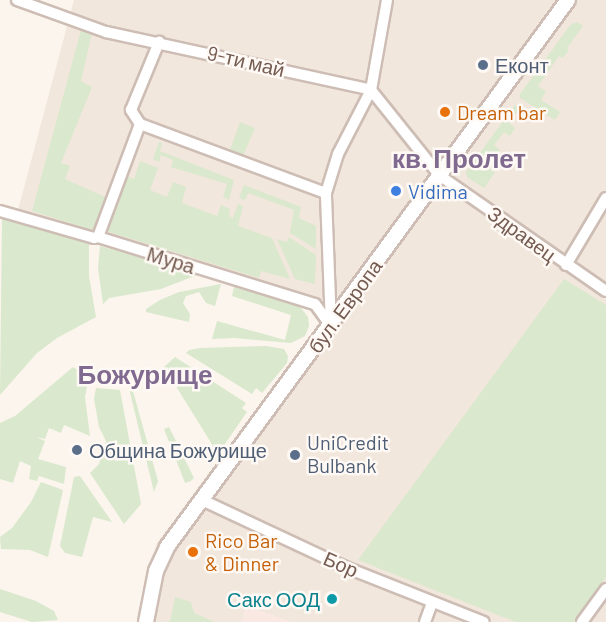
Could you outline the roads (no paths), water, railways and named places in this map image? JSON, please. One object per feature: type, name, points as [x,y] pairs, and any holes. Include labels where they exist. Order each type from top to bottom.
[{"type":"street","name":"9-ти май","points":[[17,0],[106,32],[371,90]]},
{"type":"street","points":[[331,326],[326,194],[338,154],[371,90],[387,0]]},
{"type":"street","name":"бул. Европа","points":[[146,622],[152,588],[161,558],[568,0]]},
{"type":"street","points":[[159,42],[131,110],[140,124],[326,194]]},
{"type":"street","points":[[371,90],[439,175]]},
{"type":"street","points":[[98,237],[140,124]]},
{"type":"street","name":"Здравец","points":[[439,175],[566,266],[606,291]]},
{"type":"street","points":[[566,266],[606,198]]},
{"type":"street","name":"Мура","points":[[0,211],[94,238],[98,237],[315,304],[331,326]]},
{"type":"street","name":"Бор","points":[[202,500],[345,567],[484,622]]},
{"type":"street","points":[[582,622],[606,589]]},
{"type":"street","points":[[425,622],[432,603]]},
{"type":"place","name":"Еконт","points":[[483,65]]},
{"type":"place","name":"Dream bar","points":[[445,112]]},
{"type":"place","name":"Vidima","points":[[396,191]]},
{"type":"place","name":"Община Божурище","points":[[77,450]]},
{"type":"place","name":"UniCredit Bulbank","points":[[295,455]]},
{"type":"place","name":"Rico Bar & Dinner","points":[[193,552]]},
{"type":"place","name":"Сакс ООД","points":[[332,599]]},
{"type":"district","name":"кв. Пролет","points":[[459,158]]},
{"type":"district","name":"Божурище","points":[[145,374]]}]
